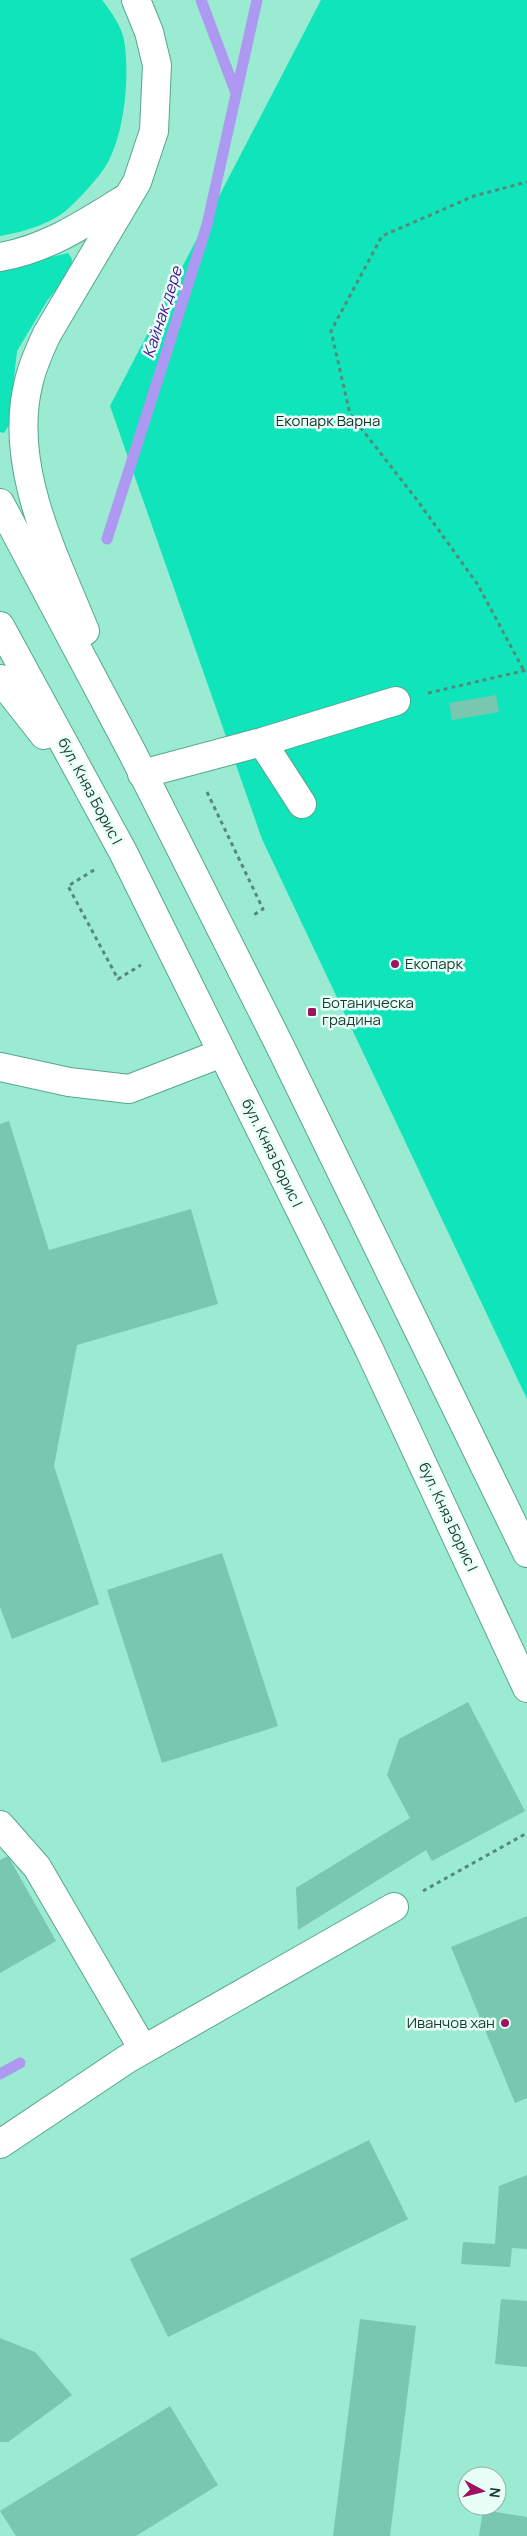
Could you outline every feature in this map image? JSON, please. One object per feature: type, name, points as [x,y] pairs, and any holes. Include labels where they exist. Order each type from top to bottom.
[{"type":"main road","points":[[136,0],[149,32],[157,65],[154,131],[146,161],[129,196],[47,334],[36,358],[28,381],[24,435],[27,461],[40,516],[137,763]]},
{"type":"main road","points":[[0,257],[20,254],[42,246],[129,196]]},
{"type":"main road","points":[[0,503],[137,763],[279,1044],[527,1552]]},
{"type":"main road","name":"бул. Княз Борис I","points":[[0,626],[100,808],[369,1349],[527,1688]]},
{"type":"main road","points":[[0,679],[100,808]]},
{"type":"main road","points":[[137,763],[262,742],[396,701]]},
{"type":"main road","points":[[262,742],[302,804]]},
{"type":"main road","points":[[0,1067],[69,1082],[129,1089],[222,1053]]},
{"type":"main road","points":[[0,1825],[37,1867],[143,2049]]},
{"type":"main road","points":[[0,2144],[143,2049],[394,1907]]},
{"type":"path","points":[[396,701],[525,670],[478,585],[417,500],[350,414],[331,331],[382,236],[474,196],[527,182]]},
{"type":"path","points":[[207,792],[263,909]]},
{"type":"path","points":[[68,886],[118,979]]},
{"type":"path","points":[[394,1907],[527,1833]]},
{"type":"green space","points":[[0,0],[102,0],[123,35],[126,54],[126,86],[122,120],[113,151],[107,164],[90,186],[63,213],[46,223],[28,230],[0,236]]},
{"type":"green space","name":"Екопарк Варна","points":[[321,0],[527,0],[527,1399],[262,839],[110,406]]},
{"type":"green space","points":[[68,253],[72,259],[71,271],[47,301],[17,351],[9,425],[4,433],[0,432],[0,269]]},
{"type":"building","points":[[496,695],[499,712],[452,720],[449,703]]},
{"type":"building","points":[[9,1121],[49,1250],[191,1209],[218,1304],[77,1345],[54,1466],[99,1604],[12,1639],[0,1607],[0,1124]]},
{"type":"building","points":[[222,1553],[278,1726],[162,1763],[107,1590]]},
{"type":"building","points":[[468,1702],[525,1811],[432,1861],[426,1850],[298,1930],[296,1888],[410,1818],[387,1775],[399,1739]]},
{"type":"building","points":[[8,1856],[56,1941],[0,1973],[0,1860]]},
{"type":"building","name":"Иванчов хан","points":[[527,1916],[527,2098],[515,2103],[451,1947]]},
{"type":"building","points":[[369,2140],[408,2219],[168,2337],[130,2259]]},
{"type":"building","points":[[527,2175],[527,2249],[512,2248],[510,2267],[461,2264],[463,2242],[495,2244],[499,2186]]},
{"type":"building","points":[[501,2299],[527,2301],[527,2367],[495,2364]]},
{"type":"building","points":[[360,2319],[416,2326],[390,2536],[333,2536]]},
{"type":"building","points":[[0,2338],[35,2352],[72,2395],[8,2442],[0,2442]]},
{"type":"building","points":[[170,2406],[218,2485],[136,2536],[16,2536],[0,2511]]},
{"type":"building","points":[[507,2514],[527,2517],[527,2536],[479,2536],[482,2516],[507,2516]]},
{"type":"waterway","name":"Кайнак дере","points":[[201,0],[236,93]]},
{"type":"waterway","name":"Кайнак дере","points":[[107,539],[207,225],[257,0]]},
{"type":"waterway","points":[[0,2074],[20,2063]]},
{"type":"place","name":"Екопарк","points":[[395,964]]},
{"type":"place","name":"Ботаническа градина","points":[[312,1012]]},
{"type":"place","name":"Иванчов хан","points":[[505,2023]]}]
